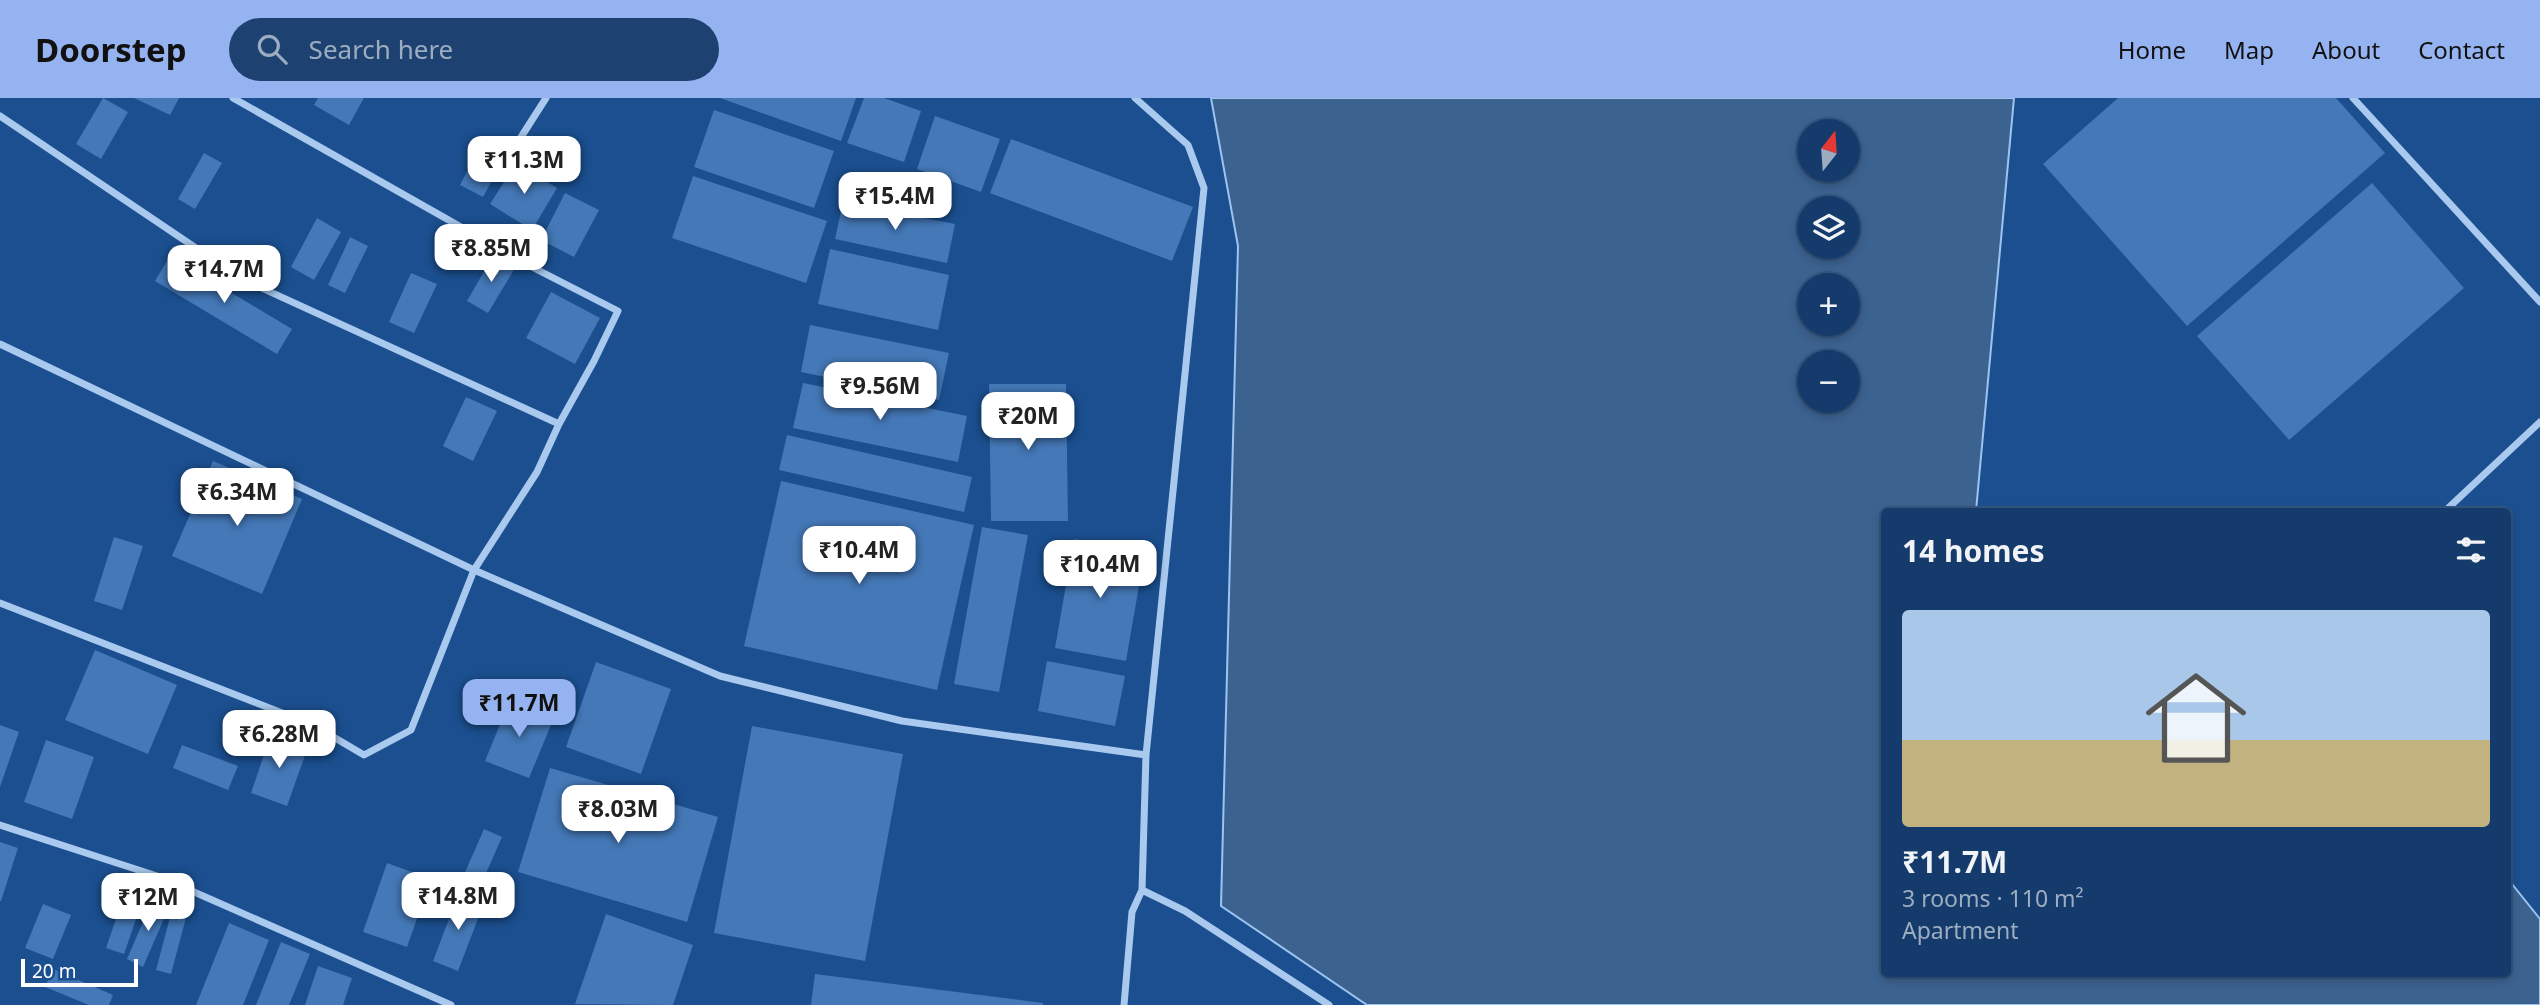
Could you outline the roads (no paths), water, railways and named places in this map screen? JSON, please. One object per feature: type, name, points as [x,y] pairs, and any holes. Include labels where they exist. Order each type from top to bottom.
[{"type":"street","points":[[0,603],[313,725],[364,755],[411,730],[474,570],[537,472],[618,311],[530,266],[233,98]]},
{"type":"street","points":[[516,145],[546,98]]},
{"type":"street","points":[[1124,1005],[1132,912],[1142,890],[1146,755],[1204,188],[1188,145],[1135,98]]},
{"type":"street","points":[[2353,98],[2540,302]]},
{"type":"street","points":[[0,116],[242,279],[559,424]]},
{"type":"street","points":[[0,344],[474,570],[720,676],[902,721],[1146,755]]},
{"type":"street","points":[[2448,508],[2540,422]]},
{"type":"street","points":[[0,825],[160,877],[451,1005]]},
{"type":"street","points":[[1142,890],[1185,911],[1329,1005]]},
{"type":"water","points":[[1211,98],[2014,98],[1976,508],[1881,508],[1881,977],[2511,977],[2511,883],[2540,919],[2540,1005],[1367,1005],[1221,906],[1238,246]]}]
